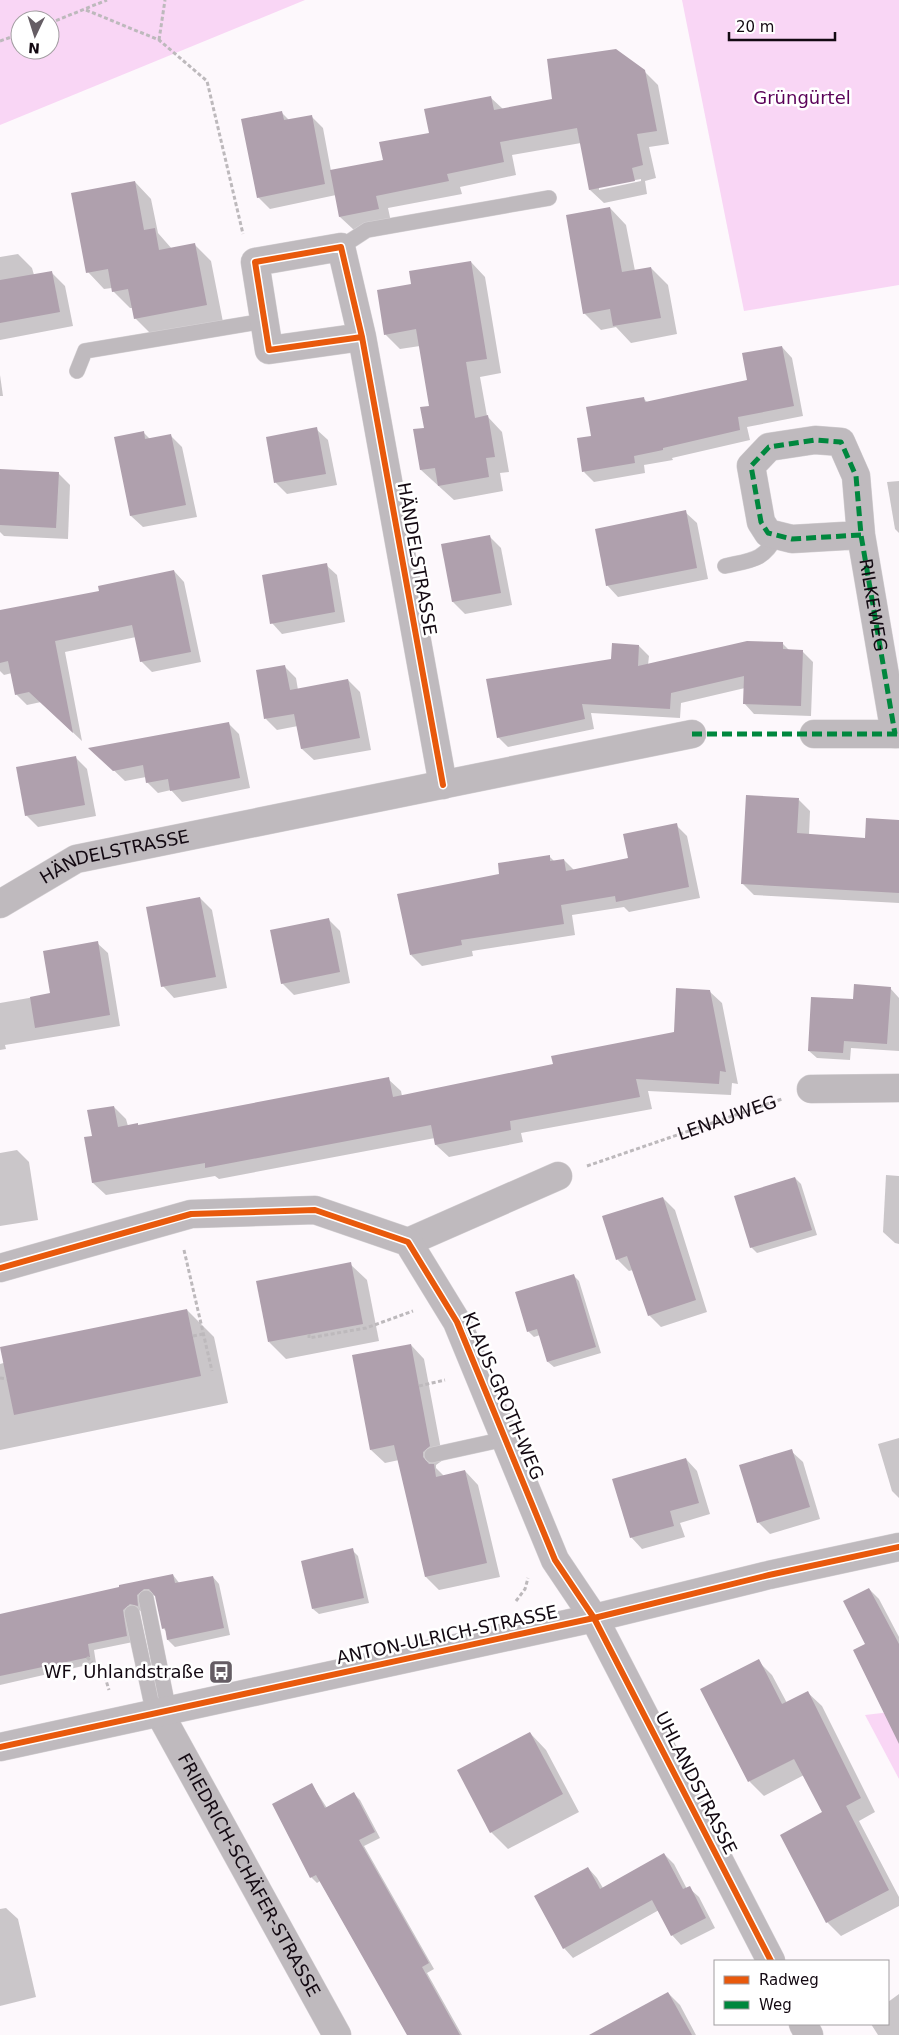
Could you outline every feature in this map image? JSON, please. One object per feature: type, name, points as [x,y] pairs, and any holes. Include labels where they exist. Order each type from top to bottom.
[{"type":"street","points":[[341,247],[255,262],[269,350],[362,337]]},
{"type":"street","name":"HÄNDELSTRASSE","points":[[341,247],[362,337],[443,785]]},
{"type":"street","name":"RILKEWEG","points":[[814,734],[897,734],[861,534],[856,476],[841,442],[815,440],[769,447],[751,466],[761,522],[768,533],[792,539],[861,534]]},
{"type":"street","name":"HÄNDELSTRASSE","points":[[0,904],[76,859],[692,734]]},
{"type":"street","points":[[810,1089],[899,1088]]},
{"type":"street","points":[[0,1268],[191,1214],[315,1210],[408,1242],[558,1176]]},
{"type":"street","name":"KLAUS-GROTH-WEG","points":[[408,1242],[457,1322],[555,1560],[594,1618]]},
{"type":"street","name":"ANTON-ULRICH-STRASSE","points":[[0,1748],[594,1618],[769,1575],[899,1547]]},
{"type":"street","name":"UHLANDSTRASSE","points":[[594,1618],[770,1960]]},
{"type":"street","name":"FRIEDRICH-SCHÄFER-STRASSE","points":[[161,1714],[337,2035]]},
{"type":"lane","points":[[341,247],[366,230],[549,198]]},
{"type":"lane","points":[[77,371],[85,351],[264,320]]},
{"type":"lane","points":[[725,566],[758,559],[770,548],[777,535]]},
{"type":"lane","points":[[432,1455],[505,1439]]},
{"type":"lane","points":[[146,1598],[161,1714]]},
{"type":"lane","points":[[132,1613],[148,1687],[161,1714]]},
{"type":"path","points":[[60,19],[107,0]]},
{"type":"path","points":[[159,40],[164,0]]},
{"type":"path","points":[[86,10],[159,40],[207,80],[244,238],[255,262]]},
{"type":"path","points":[[184,1249],[212,1371]]},
{"type":"path","points":[[309,1334],[309,1338],[366,1328],[421,1309]]},
{"type":"path","points":[[193,1336],[203,1334]]},
{"type":"path","points":[[0,1378],[7,1379]]},
{"type":"path","points":[[419,1386],[454,1378]]},
{"type":"path","points":[[511,1605],[525,1589],[530,1574]]},
{"type":"path","points":[[87,1658],[105,1677],[111,1697],[148,1687]]},
{"type":"green space","points":[[0,0],[305,0],[0,125]]},
{"type":"green space","name":"Grüngürtel","points":[[682,0],[899,0],[899,285],[744,311]]},
{"type":"green space","points":[[899,1711],[899,1779],[865,1715]]},
{"type":"building","points":[[616,49],[645,70],[657,131],[637,134],[643,165],[632,168],[635,181],[589,190],[577,128],[500,142],[504,162],[447,174],[449,181],[376,196],[379,209],[339,217],[330,170],[383,160],[379,142],[429,133],[424,109],[491,96],[494,110],[552,99],[547,59]]},
{"type":"building","points":[[282,111],[284,120],[312,115],[325,184],[257,198],[241,119]]},
{"type":"building","points":[[135,181],[144,230],[155,228],[159,250],[195,243],[207,305],[134,319],[128,289],[112,292],[108,269],[86,273],[71,193]]},
{"type":"building","points":[[610,207],[622,272],[651,267],[661,318],[613,326],[610,309],[583,314],[566,215]]},
{"type":"building","points":[[471,261],[487,359],[466,362],[475,418],[488,415],[495,457],[486,458],[489,477],[438,486],[435,468],[420,470],[413,429],[424,428],[420,407],[429,406],[416,329],[384,335],[377,290],[411,284],[409,271]]},
{"type":"building","points":[[52,271],[60,312],[0,323],[0,280]]},
{"type":"building","points":[[782,346],[794,406],[738,417],[740,430],[634,456],[635,463],[582,472],[577,438],[591,436],[586,407],[644,397],[645,402],[747,380],[742,353]]},
{"type":"building","points":[[317,427],[326,474],[274,483],[266,437]]},
{"type":"building","points":[[144,431],[145,439],[171,434],[186,505],[130,516],[114,437]]},
{"type":"building","points":[[0,469],[59,472],[56,528],[0,525]]},
{"type":"building","points":[[686,510],[697,568],[606,586],[595,529]]},
{"type":"building","points":[[490,535],[501,593],[452,602],[441,544]]},
{"type":"building","points":[[327,563],[335,612],[270,624],[262,575]]},
{"type":"building","points":[[174,570],[191,652],[140,662],[132,625],[55,641],[73,733],[29,692],[15,695],[8,661],[0,663],[0,610],[99,591],[98,586]]},
{"type":"building","points":[[747,641],[783,642],[783,649],[803,650],[801,706],[743,704],[744,676],[671,693],[670,709],[582,704],[585,719],[497,738],[486,679],[611,659],[612,643],[639,645],[638,666]]},
{"type":"building","points":[[285,665],[290,690],[348,679],[360,738],[301,749],[294,714],[264,719],[256,670]]},
{"type":"building","points":[[229,722],[240,778],[170,791],[168,779],[146,783],[143,765],[113,771],[88,748]]},
{"type":"building","points":[[76,756],[85,805],[25,816],[16,767]]},
{"type":"building","points":[[746,795],[799,798],[797,833],[865,838],[866,818],[899,820],[899,893],[741,884]]},
{"type":"building","points":[[677,823],[689,887],[616,902],[615,896],[561,905],[564,924],[461,940],[462,945],[410,955],[397,894],[499,874],[498,863],[550,855],[550,861],[564,859],[566,871],[628,858],[623,834]]},
{"type":"building","points":[[200,897],[216,977],[161,987],[146,907]]},
{"type":"building","points":[[329,918],[340,972],[281,984],[270,930]]},
{"type":"building","points":[[98,941],[110,1015],[35,1028],[30,997],[50,993],[43,951]]},
{"type":"building","points":[[854,984],[891,987],[887,1044],[844,1041],[843,1053],[808,1051],[811,997],[853,999]]},
{"type":"building","points":[[676,988],[710,990],[726,1072],[720,1071],[719,1084],[636,1079],[640,1097],[510,1121],[511,1130],[435,1145],[431,1125],[205,1168],[205,1163],[92,1183],[84,1137],[92,1136],[87,1110],[114,1106],[118,1127],[138,1123],[138,1125],[389,1077],[393,1097],[553,1064],[551,1056],[674,1032]]},
{"type":"building","points":[[795,1177],[812,1230],[750,1248],[734,1196]]},
{"type":"building","points":[[663,1197],[696,1300],[648,1316],[627,1256],[616,1260],[602,1216]]},
{"type":"building","points":[[351,1262],[363,1324],[268,1342],[256,1281]]},
{"type":"building","points":[[574,1274],[596,1347],[547,1362],[537,1329],[527,1332],[515,1292]]},
{"type":"building","points":[[187,1309],[201,1376],[14,1415],[0,1347]]},
{"type":"building","points":[[411,1344],[430,1446],[423,1452],[423,1457],[429,1464],[434,1464],[436,1477],[465,1470],[487,1563],[425,1577],[394,1445],[370,1450],[352,1355]]},
{"type":"building","points":[[792,1449],[810,1507],[757,1523],[739,1465]]},
{"type":"building","points":[[686,1458],[699,1503],[670,1511],[674,1526],[630,1538],[612,1479]]},
{"type":"building","points":[[353,1548],[364,1598],[312,1609],[301,1561]]},
{"type":"building","points":[[173,1574],[175,1583],[213,1576],[224,1628],[167,1640],[165,1628],[162,1629],[155,1596],[149,1589],[144,1589],[137,1595],[138,1606],[130,1604],[123,1610],[127,1636],[88,1644],[90,1657],[0,1676],[0,1614]]},
{"type":"building","points":[[869,1588],[899,1644],[899,1744],[853,1650],[865,1644],[843,1601]]},
{"type":"building","points":[[759,1659],[782,1704],[808,1691],[861,1798],[846,1806],[889,1890],[826,1923],[780,1835],[822,1812],[794,1759],[748,1782],[700,1689]]},
{"type":"building","points":[[530,1732],[563,1794],[490,1833],[457,1770]]},
{"type":"building","points":[[312,1783],[325,1808],[354,1792],[375,1832],[359,1840],[429,1963],[422,1967],[460,2035],[407,2035],[316,1875],[310,1878],[272,1804]]},
{"type":"building","points":[[664,1853],[683,1889],[690,1886],[706,1918],[671,1936],[652,1900],[563,1949],[534,1896],[588,1867],[600,1889]]},
{"type":"building","points":[[668,1992],[692,2035],[589,2035]]},
{"type":"marked path","points":[[861,535],[792,539],[768,533],[761,522],[751,466],[769,447],[815,440],[841,442],[856,476],[861,535],[895,734]]},
{"type":"marked path","points":[[692,734],[899,734]]},
{"type":"cycle path","points":[[362,337],[269,350],[255,262],[341,247],[362,337],[443,785]]},
{"type":"cycle path","points":[[0,1268],[191,1214],[315,1210],[408,1242],[457,1322],[555,1560],[594,1618],[770,1960]]},
{"type":"cycle path","points":[[0,1747],[594,1618],[769,1575],[899,1547]]},
{"type":"place","name":"WF, Uhlandstraße","points":[[221,1672]]}]
